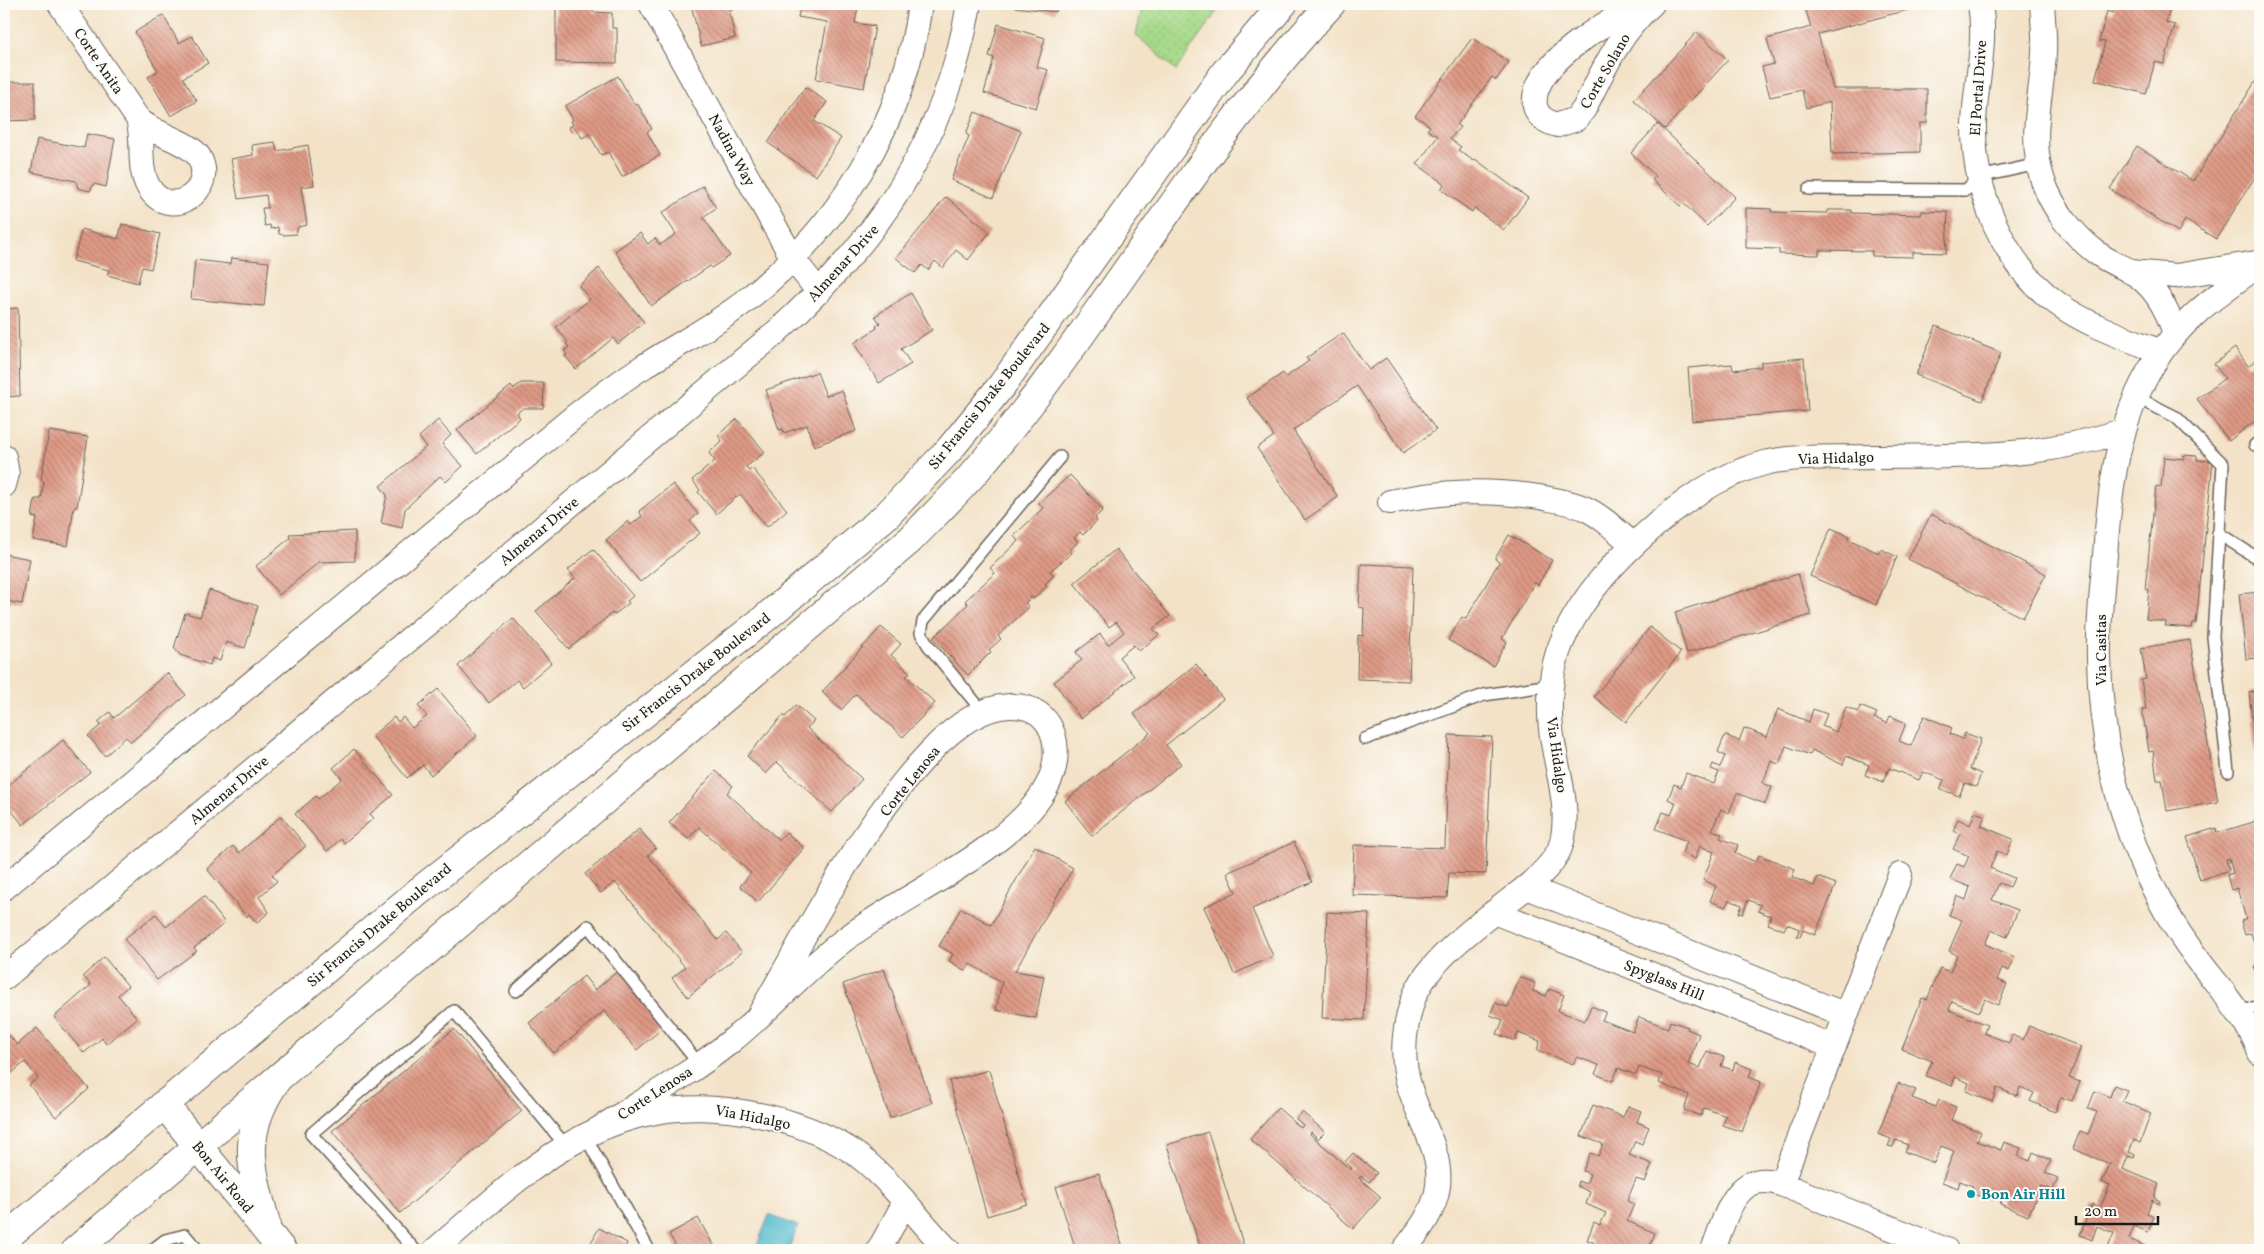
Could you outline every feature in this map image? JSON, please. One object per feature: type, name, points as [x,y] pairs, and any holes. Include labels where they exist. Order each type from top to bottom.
[{"type":"main road","name":"Sir Francis Drake Boulevard","points":[[4,1239],[418,892],[764,619],[887,515],[949,450],[1002,385],[1226,71],[1283,4]]},
{"type":"main road","points":[[76,1250],[910,540],[974,473],[1028,406],[1207,155],[1275,68],[1331,4]]},
{"type":"main road","points":[[276,1242],[255,1184],[251,1142],[255,1119],[263,1100],[278,1078]]},
{"type":"main road","name":"Bon Air Road","points":[[164,1104],[276,1242]]},
{"type":"street","name":"Corte Anita","points":[[60,4],[138,119]]},
{"type":"street","name":"Nadina Way","points":[[651,4],[793,259],[819,292]]},
{"type":"street","points":[[4,888],[568,421],[643,367],[744,303],[793,259],[840,205],[867,162],[901,86],[915,34],[920,4]]},
{"type":"street","name":"Almenar Drive","points":[[4,978],[764,343],[819,292],[851,257],[882,218],[913,166],[947,89],[962,42],[969,4]]},
{"type":"street","name":"Corte Solano","points":[[1643,4],[1621,14],[1588,36],[1549,69],[1539,82],[1536,97],[1536,110],[1543,119],[1558,125],[1576,119],[1584,109],[1619,42],[1639,15],[1652,4]]},
{"type":"street","name":"El Portal Drive","points":[[1980,4],[1982,49],[1974,125],[1979,176],[2002,236],[2032,280],[2057,303],[2071,312],[2168,343]]},
{"type":"street","points":[[2042,4],[2044,52],[2035,123],[2038,164],[2050,197],[2070,227],[2097,254],[2144,280],[2155,293],[2169,317],[2168,343]]},
{"type":"street","points":[[2130,271],[2176,276],[2260,263]]},
{"type":"street","name":"Via Casitas","points":[[2258,1042],[2249,1009],[2183,939],[2154,890],[2130,834],[2121,805],[2110,756],[2100,686],[2100,626],[2110,494],[2122,431],[2136,397],[2168,343],[2206,306],[2260,263]]},
{"type":"street","name":"Via Hidalgo","points":[[1404,1250],[1426,1222],[1438,1187],[1436,1152],[1408,1084],[1404,1057],[1406,1026],[1414,995],[1433,968],[1458,942],[1526,888],[1546,869],[1559,850],[1565,827],[1562,791],[1550,727],[1551,685],[1560,647],[1576,613],[1600,580],[1633,545],[1694,494],[1730,475],[1767,462],[1820,458],[2026,453],[2072,446],[2122,431]]},
{"type":"street","points":[[4,457],[7,474],[4,485]]},
{"type":"street","points":[[1390,502],[1429,494],[1470,491],[1514,493],[1560,501],[1585,508],[1633,545]]},
{"type":"street","name":"Corte Lenosa","points":[[583,1137],[699,1064],[758,1017],[806,970],[844,940],[886,910],[966,861],[1016,825],[1038,800],[1052,776],[1057,751],[1055,738],[1050,726],[1043,717],[1023,706],[1009,706],[984,712],[959,727],[932,750],[891,801],[825,901],[758,1017]]},
{"type":"street","points":[[1781,1184],[1900,875]]},
{"type":"street","points":[[1526,888],[1846,1015]]},
{"type":"street","name":"Spyglass Hill","points":[[1494,912],[1834,1046]]},
{"type":"street","name":"Via Hidalgo","points":[[435,1250],[524,1173],[583,1137],[632,1116],[676,1108],[718,1108],[763,1116],[806,1128],[850,1150],[886,1180],[948,1250]]},
{"type":"street","points":[[1713,1250],[1731,1206],[1742,1189],[1750,1183],[1761,1180],[1781,1184],[1938,1249]]},
{"type":"street","points":[[879,1250],[905,1202]]},
{"type":"lane","points":[[1809,189],[1966,190],[1979,176],[2038,164]]},
{"type":"lane","points":[[2136,397],[2176,417],[2223,464],[2213,637],[2228,772]]},
{"type":"lane","points":[[984,712],[928,645],[921,633],[923,621],[1060,457]]},
{"type":"lane","points":[[2218,533],[2260,560]]},
{"type":"lane","points":[[1365,739],[1484,695],[1551,685]]},
{"type":"lane","points":[[516,991],[588,926],[699,1064]]},
{"type":"lane","points":[[415,1250],[311,1134],[454,1011],[583,1137],[649,1250]]},
{"type":"lane","points":[[152,1250],[165,1240],[185,1235],[198,1250]]},
{"type":"green space","points":[[1143,4],[1222,4],[1176,70],[1136,35]]},
{"type":"water","points":[[769,1215],[798,1226],[788,1250],[755,1250]]},
{"type":"building","points":[[556,4],[593,4],[593,12],[612,13],[612,28],[617,28],[617,63],[556,62]]},
{"type":"building","points":[[691,4],[732,4],[733,9],[729,10],[735,38],[701,46]]},
{"type":"building","points":[[801,4],[844,4],[858,7],[855,23],[875,26],[864,88],[816,79],[827,22],[798,17]]},
{"type":"building","points":[[1014,4],[1057,4],[1056,12],[1014,7]]},
{"type":"building","points":[[1804,4],[1909,4],[1911,9],[1818,34],[1833,89],[1927,89],[1927,123],[1920,123],[1920,152],[1832,154],[1830,102],[1806,108],[1802,90],[1770,97],[1762,67],[1774,64],[1767,39],[1811,27]]},
{"type":"building","points":[[2115,4],[2171,4],[2166,23],[2175,25],[2164,64],[2155,62],[2146,94],[2095,80],[2105,42],[2099,41],[2107,11],[2113,13]]},
{"type":"building","points":[[163,15],[179,43],[192,36],[208,63],[183,78],[197,101],[171,116],[148,77],[158,71],[135,32]]},
{"type":"building","points":[[998,24],[1045,38],[1037,67],[1048,70],[1036,108],[984,93],[994,58],[989,56]]},
{"type":"building","points":[[1697,32],[1728,60],[1665,129],[1634,100]]},
{"type":"building","points":[[1472,38],[1509,62],[1496,80],[1492,77],[1457,125],[1460,127],[1450,139],[1461,147],[1458,150],[1474,161],[1475,159],[1528,198],[1504,230],[1474,208],[1472,212],[1441,189],[1444,184],[1417,164],[1438,136],[1427,130],[1430,126],[1415,116]]},
{"type":"building","points":[[2260,74],[2260,169],[2216,239],[2185,220],[2178,232],[2110,189],[2137,146],[2193,181]]},
{"type":"building","points":[[618,76],[634,104],[637,103],[652,129],[647,132],[660,155],[622,177],[608,152],[601,155],[589,134],[582,138],[578,131],[571,132],[569,127],[573,125],[571,121],[573,120],[565,106]]},
{"type":"building","points":[[4,82],[35,82],[35,120],[4,121]]},
{"type":"building","points":[[805,87],[827,102],[814,121],[841,138],[816,176],[768,143]]},
{"type":"building","points":[[975,112],[1021,131],[993,198],[951,180],[969,136],[966,134]]},
{"type":"building","points":[[1658,124],[1735,197],[1707,226],[1683,203],[1680,206],[1652,180],[1656,176],[1631,153]]},
{"type":"building","points":[[87,134],[115,139],[106,187],[94,184],[90,191],[78,188],[76,181],[31,172],[37,139],[84,148]]},
{"type":"building","points":[[275,142],[277,151],[308,145],[314,185],[301,187],[307,225],[298,227],[296,234],[279,234],[278,227],[271,229],[270,225],[265,226],[262,208],[268,208],[266,195],[238,199],[231,159],[253,155],[252,145]]},
{"type":"building","points":[[703,186],[716,208],[703,217],[730,256],[711,268],[710,266],[651,306],[615,251],[640,233],[648,244],[655,238],[660,245],[676,234],[662,213]]},
{"type":"building","points":[[946,197],[990,232],[968,260],[956,250],[943,268],[935,261],[928,270],[922,265],[915,273],[896,258]]},
{"type":"building","points":[[1746,208],[1771,209],[1771,212],[1827,213],[1827,210],[1852,210],[1852,213],[1921,215],[1922,211],[1948,212],[1946,253],[1913,252],[1913,257],[1872,256],[1872,251],[1819,250],[1819,255],[1779,254],[1779,249],[1746,248]]},
{"type":"building","points":[[122,224],[160,234],[151,269],[142,267],[138,283],[107,275],[109,270],[73,261],[82,229],[118,239]]},
{"type":"building","points":[[231,258],[269,262],[264,306],[191,299],[195,260],[230,264]]},
{"type":"building","points":[[599,268],[644,322],[618,344],[613,338],[576,369],[565,356],[567,355],[564,351],[569,347],[566,344],[568,342],[556,327],[590,299],[579,286]]},
{"type":"building","points":[[911,293],[932,330],[901,349],[911,364],[879,383],[854,343],[877,328],[876,326],[880,323],[875,316]]},
{"type":"building","points":[[18,308],[20,396],[4,397],[4,309]]},
{"type":"building","points":[[1936,326],[2001,353],[1982,401],[1916,375]]},
{"type":"building","points":[[1343,333],[1369,370],[1386,358],[1436,430],[1403,453],[1357,386],[1293,430],[1338,497],[1305,520],[1257,448],[1274,436],[1247,398],[1283,373],[1286,377],[1309,361],[1306,358]]},
{"type":"building","points":[[2235,348],[2248,366],[2260,357],[2260,417],[2229,441],[2197,399],[2225,378],[2214,364]]},
{"type":"building","points":[[1804,358],[1808,411],[1692,421],[1688,368],[1732,364],[1733,370],[1761,367],[1761,362]]},
{"type":"building","points":[[817,372],[826,396],[842,390],[856,431],[814,446],[807,425],[784,433],[783,429],[779,430],[766,390]]},
{"type":"building","points":[[521,383],[544,383],[543,408],[523,408],[517,413],[520,418],[477,454],[457,430],[511,386],[513,389]]},
{"type":"building","points":[[737,419],[765,452],[746,467],[749,471],[752,468],[787,510],[767,527],[740,494],[716,514],[698,492],[700,490],[692,480],[715,461],[709,453],[722,441],[718,435]]},
{"type":"building","points":[[438,420],[451,435],[442,444],[463,466],[446,482],[440,476],[405,509],[402,528],[381,523],[387,495],[380,486],[426,447],[419,437]]},
{"type":"building","points":[[49,431],[88,437],[77,507],[74,507],[68,546],[33,540],[37,518],[32,517],[35,499],[41,499],[44,481],[41,480]]},
{"type":"building","points":[[2184,455],[2197,456],[2197,460],[2213,461],[2196,623],[2193,623],[2192,628],[2165,626],[2166,622],[2146,619],[2149,590],[2145,589],[2156,486],[2161,487],[2164,457],[2184,459]]},
{"type":"building","points":[[1070,475],[1103,510],[1095,518],[1097,521],[1083,535],[1080,532],[1074,538],[1078,542],[1069,551],[1072,553],[1050,571],[1054,575],[1045,584],[1047,586],[1033,599],[1031,597],[1025,603],[1029,607],[998,636],[1001,639],[989,650],[991,652],[968,675],[933,638],[968,604],[965,601],[995,573],[990,568],[1018,541],[1014,536],[1043,508],[1039,503]]},
{"type":"building","points":[[673,484],[698,514],[690,521],[700,533],[640,582],[606,540],[628,521],[631,525],[642,516],[639,511]]},
{"type":"building","points":[[1931,514],[2046,574],[2023,618],[1908,559]]},
{"type":"building","points":[[1831,528],[1849,536],[1848,539],[1879,553],[1881,549],[1897,557],[1876,605],[1810,576]]},
{"type":"building","points":[[355,531],[355,561],[319,562],[279,595],[256,566],[290,538],[289,534]]},
{"type":"building","points":[[1509,535],[1552,560],[1538,585],[1535,582],[1502,639],[1507,642],[1493,666],[1448,640],[1462,617],[1466,619],[1499,562],[1495,559]]},
{"type":"building","points":[[593,549],[633,596],[627,601],[629,603],[614,615],[612,613],[569,649],[536,611],[575,578],[568,570]]},
{"type":"building","points":[[1116,549],[1170,616],[1153,629],[1159,635],[1139,651],[1134,645],[1119,657],[1134,676],[1081,719],[1054,682],[1082,660],[1076,652],[1100,634],[1108,645],[1124,632],[1116,622],[1109,627],[1074,583]]},
{"type":"building","points":[[4,554],[30,559],[22,604],[4,601]]},
{"type":"building","points":[[1361,564],[1413,566],[1409,681],[1357,679],[1358,635],[1363,636],[1364,608],[1359,607]]},
{"type":"building","points":[[1798,574],[1811,615],[1687,653],[1675,612]]},
{"type":"building","points":[[209,590],[258,606],[245,648],[226,642],[220,661],[212,658],[210,665],[180,655],[174,648],[185,613],[200,617]]},
{"type":"building","points":[[2260,592],[2260,658],[2246,659],[2239,594]]},
{"type":"building","points":[[513,618],[551,663],[523,687],[517,680],[489,703],[458,666]]},
{"type":"building","points":[[881,627],[901,644],[891,655],[910,673],[906,676],[935,703],[903,737],[856,694],[841,710],[822,692]]},
{"type":"building","points":[[1650,627],[1681,652],[1626,722],[1594,697]]},
{"type":"building","points":[[2190,640],[2218,802],[2167,811],[2162,780],[2157,780],[2153,751],[2149,752],[2142,709],[2146,709],[2141,680],[2146,679],[2141,648]]},
{"type":"building","points":[[1196,664],[1223,699],[1166,745],[1181,764],[1092,836],[1065,801],[1150,733],[1134,714]]},
{"type":"building","points":[[167,673],[186,695],[131,742],[126,737],[105,756],[88,736],[101,725],[98,722],[110,712],[114,718]]},
{"type":"building","points":[[438,689],[477,736],[431,775],[423,765],[407,778],[372,736],[394,717],[398,722],[403,717],[412,728],[427,716],[418,706]]},
{"type":"building","points":[[2260,690],[2260,755],[2256,756],[2249,692]]},
{"type":"building","points":[[796,705],[814,721],[807,728],[862,779],[832,812],[777,762],[766,774],[747,756],[783,715],[785,717]]},
{"type":"building","points":[[1860,706],[1877,713],[1874,718],[1887,723],[1890,716],[1906,723],[1899,741],[1911,746],[1924,716],[1952,728],[1950,734],[1963,739],[1965,733],[1981,739],[1970,769],[1981,774],[1976,787],[1965,783],[1959,796],[1940,789],[1944,780],[1923,772],[1919,780],[1889,768],[1883,782],[1865,775],[1869,765],[1846,756],[1843,765],[1812,750],[1810,755],[1786,746],[1779,764],[1771,761],[1763,783],[1772,787],[1765,804],[1737,793],[1729,813],[1721,809],[1712,830],[1722,834],[1720,838],[1738,845],[1735,853],[1756,862],[1759,855],[1795,869],[1792,877],[1814,886],[1818,877],[1836,884],[1815,935],[1803,930],[1800,937],[1797,936],[1799,929],[1787,924],[1784,930],[1768,924],[1771,916],[1758,911],[1761,905],[1748,900],[1743,914],[1739,913],[1742,905],[1729,900],[1725,907],[1710,901],[1716,886],[1703,880],[1714,852],[1700,846],[1695,859],[1682,853],[1687,841],[1656,829],[1663,812],[1671,815],[1676,803],[1668,799],[1674,784],[1681,787],[1686,773],[1714,784],[1719,772],[1711,769],[1713,764],[1720,767],[1725,756],[1718,752],[1725,735],[1739,741],[1744,728],[1767,737],[1778,709],[1809,722],[1813,709],[1827,714],[1822,726],[1836,732],[1846,707],[1858,712]]},
{"type":"building","points":[[1449,735],[1492,737],[1486,874],[1449,873],[1447,898],[1352,895],[1354,845],[1445,848]]},
{"type":"building","points":[[63,740],[90,772],[23,825],[4,801],[4,789]]},
{"type":"building","points":[[354,749],[393,795],[370,814],[374,818],[344,843],[341,839],[327,851],[295,814],[316,796],[318,799],[342,779],[333,768]]},
{"type":"building","points":[[716,771],[733,786],[727,793],[779,840],[786,832],[804,848],[758,902],[740,886],[751,873],[699,827],[688,839],[669,823]]},
{"type":"building","points":[[1975,812],[1985,816],[1981,826],[2013,839],[2007,855],[1997,851],[1990,868],[2014,878],[2010,887],[1999,883],[1992,900],[2018,910],[2007,937],[1991,930],[1985,944],[2015,957],[2009,971],[2002,968],[1997,980],[2007,984],[1998,1005],[1985,999],[1979,1012],[1952,1001],[1949,1010],[1987,1025],[1984,1033],[2009,1043],[2012,1035],[2023,1040],[2029,1026],[2081,1047],[2069,1078],[2080,1082],[2072,1101],[2061,1097],[2055,1112],[2030,1101],[2034,1093],[2020,1087],[2017,1096],[1997,1088],[1992,1102],[1966,1091],[1969,1083],[1955,1077],[1952,1086],[1926,1076],[1932,1061],[1902,1049],[1922,998],[1927,1000],[1940,968],[1950,972],[1957,955],[1949,951],[1962,920],[1949,915],[1957,896],[1966,900],[1970,887],[1950,879],[1957,864],[1964,867],[1969,856],[1953,849],[1960,834],[1953,831],[1958,819],[1970,825]]},
{"type":"building","points":[[281,816],[306,846],[272,875],[277,881],[259,897],[269,912],[257,923],[249,914],[247,917],[207,869],[233,846],[239,853]]},
{"type":"building","points":[[2260,820],[2260,961],[2251,933],[2245,935],[2241,921],[2246,919],[2237,888],[2231,890],[2227,875],[2233,873],[2229,858],[2226,859],[2229,870],[2200,880],[2187,837],[2216,828],[2217,833]]},
{"type":"building","points":[[639,829],[656,848],[648,855],[718,940],[726,933],[742,952],[688,997],[672,978],[685,967],[615,882],[601,893],[585,874]]},
{"type":"building","points":[[1294,842],[1312,882],[1252,909],[1273,956],[1234,974],[1204,907],[1236,892],[1227,873]]},
{"type":"building","points":[[1035,846],[1073,868],[1015,971],[1044,976],[1036,1018],[996,1010],[1002,982],[970,964],[966,971],[949,961],[953,954],[939,946],[961,908],[991,925]]},
{"type":"building","points":[[204,896],[225,923],[194,948],[197,951],[157,980],[124,939],[156,914],[166,927]]},
{"type":"building","points":[[1327,912],[1369,914],[1364,1020],[1322,1018]]},
{"type":"building","points":[[104,957],[128,986],[118,995],[137,1018],[106,1044],[102,1038],[84,1053],[54,1017],[91,985],[83,976]]},
{"type":"building","points":[[2260,965],[2260,981],[2258,982],[2254,966]]},
{"type":"building","points":[[620,969],[667,1024],[637,1050],[604,1011],[554,1053],[529,1023],[584,976],[595,990]]},
{"type":"building","points":[[884,969],[932,1103],[890,1118],[843,984]]},
{"type":"building","points":[[1520,977],[1535,983],[1533,991],[1546,996],[1549,989],[1564,995],[1558,1011],[1585,1021],[1591,1006],[1606,1012],[1602,1020],[1633,1032],[1639,1017],[1668,1028],[1670,1021],[1688,1027],[1687,1029],[1699,1034],[1688,1064],[1700,1068],[1707,1051],[1724,1057],[1721,1066],[1733,1070],[1735,1062],[1752,1069],[1749,1077],[1761,1082],[1742,1132],[1723,1125],[1726,1116],[1704,1108],[1701,1116],[1684,1110],[1689,1095],[1659,1083],[1662,1075],[1639,1067],[1636,1075],[1618,1068],[1613,1081],[1595,1074],[1599,1065],[1577,1057],[1573,1064],[1537,1050],[1540,1041],[1518,1033],[1515,1041],[1497,1034],[1503,1020],[1490,1015],[1495,1003],[1508,1007]]},
{"type":"building","points":[[37,1028],[89,1089],[56,1117],[29,1085],[38,1078],[25,1062],[4,1080],[4,1040],[9,1035],[17,1045]]},
{"type":"building","points":[[454,1029],[522,1111],[400,1213],[332,1131]]},
{"type":"building","points":[[989,1070],[1027,1204],[987,1216],[949,1081]]},
{"type":"building","points":[[1898,1083],[1916,1090],[1912,1098],[1936,1107],[1939,1100],[1956,1107],[1951,1120],[1981,1132],[1977,1141],[2001,1150],[2004,1142],[2021,1148],[2018,1156],[2030,1161],[2033,1152],[2051,1160],[2045,1173],[2058,1178],[2053,1190],[2041,1186],[2028,1216],[2000,1204],[2003,1196],[1990,1191],[1987,1199],[1970,1193],[1973,1186],[1960,1181],[1958,1188],[1942,1182],[1954,1151],[1941,1146],[1934,1163],[1905,1152],[1908,1145],[1896,1140],[1893,1147],[1888,1146],[1891,1139],[1878,1134]]},
{"type":"building","points":[[2114,1085],[2127,1090],[2122,1101],[2151,1113],[2140,1143],[2134,1140],[2129,1152],[2135,1155],[2134,1158],[2128,1156],[2123,1169],[2159,1184],[2154,1198],[2160,1201],[2159,1204],[2152,1200],[2147,1213],[2154,1216],[2148,1232],[2134,1226],[2129,1239],[2154,1250],[2107,1250],[2114,1233],[2097,1226],[2092,1240],[2080,1235],[2092,1204],[2100,1208],[2110,1185],[2102,1182],[2110,1164],[2073,1149],[2080,1131],[2088,1134],[2097,1112],[2088,1109],[2095,1091],[2110,1097]]},
{"type":"building","points":[[1593,1105],[1623,1117],[1628,1106],[1641,1111],[1637,1122],[1649,1127],[1642,1144],[1635,1141],[1629,1155],[1652,1164],[1645,1182],[1636,1179],[1627,1201],[1634,1204],[1627,1221],[1655,1233],[1648,1250],[1640,1248],[1639,1250],[1590,1250],[1593,1242],[1587,1240],[1594,1222],[1600,1225],[1606,1213],[1586,1204],[1590,1192],[1577,1186],[1578,1181],[1586,1184],[1590,1174],[1583,1171],[1590,1153],[1598,1156],[1603,1144],[1581,1136]]},
{"type":"building","points":[[1278,1108],[1301,1128],[1303,1125],[1296,1119],[1302,1112],[1325,1132],[1318,1139],[1311,1132],[1310,1134],[1351,1170],[1352,1168],[1345,1162],[1353,1153],[1377,1173],[1369,1182],[1361,1176],[1359,1178],[1381,1197],[1353,1229],[1250,1139]]},
{"type":"building","points":[[1208,1132],[1245,1250],[1201,1250],[1167,1145]]},
{"type":"building","points":[[1099,1173],[1124,1250],[1076,1250],[1056,1187]]},
{"type":"building","points":[[698,1218],[716,1250],[678,1250],[669,1234]]},
{"type":"building","points":[[599,1228],[627,1243],[624,1250],[587,1250]]},
{"type":"place","name":"Bon Air Hill","points":[[1971,1194]]}]
